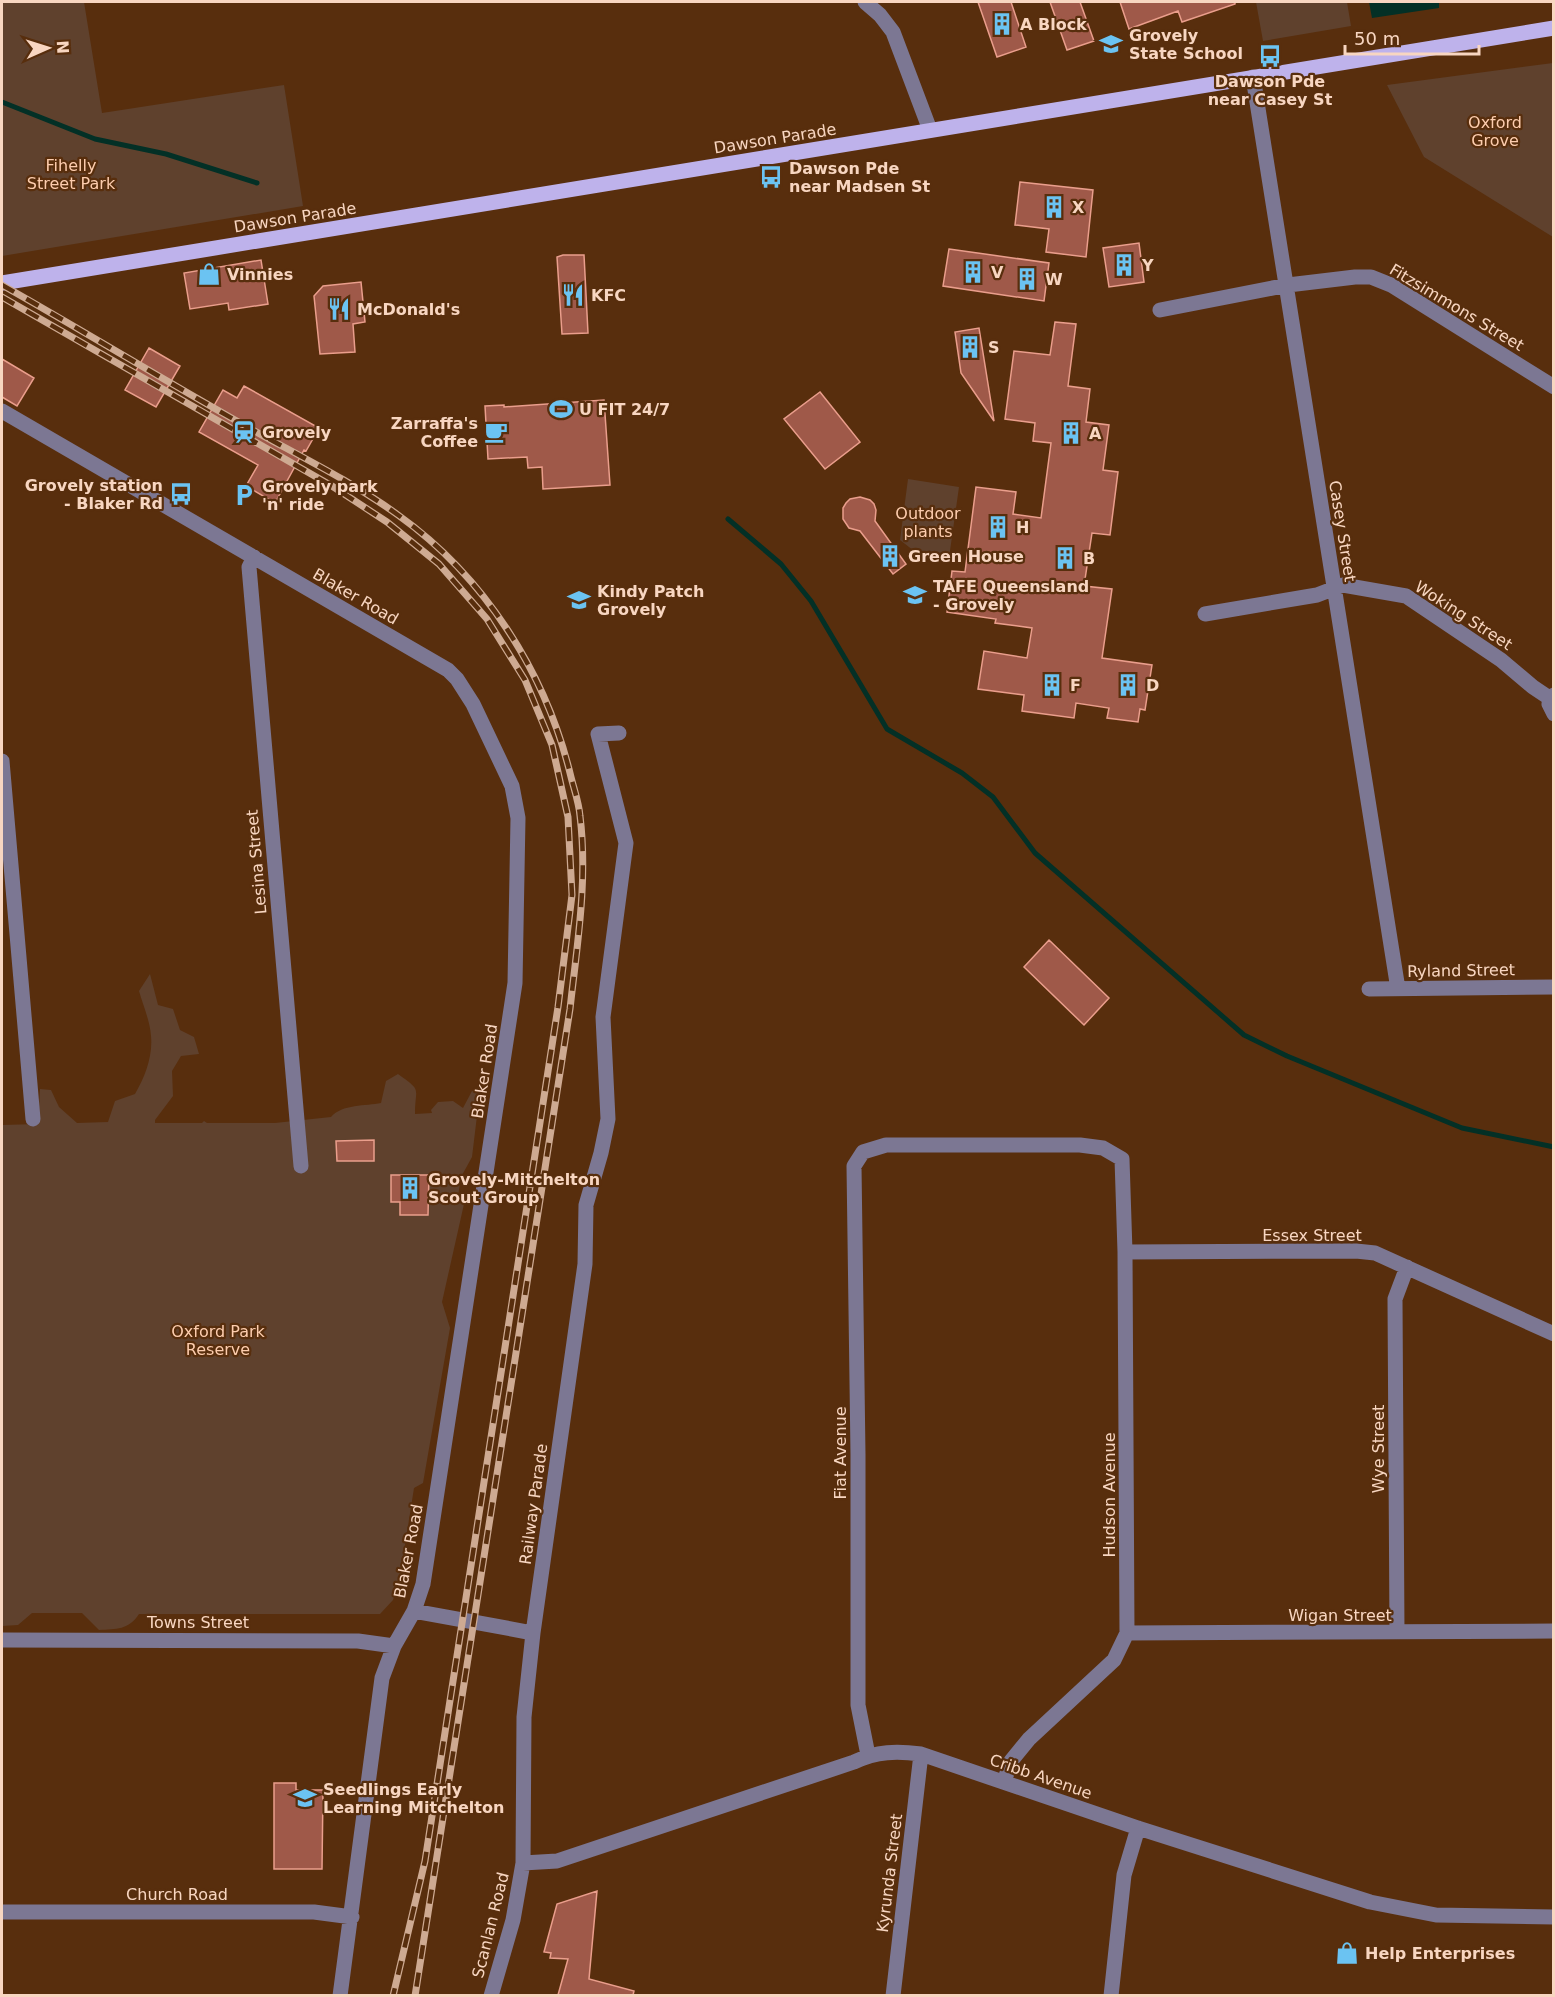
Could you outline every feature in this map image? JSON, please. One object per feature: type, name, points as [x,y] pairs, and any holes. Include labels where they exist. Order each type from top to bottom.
[{"type":"main road","name":"Dawson Parade","points":[[2,283],[1554,28]]},
{"type":"street","points":[[865,2],[880,15],[893,32],[930,130]]},
{"type":"street","name":"Casey Street","points":[[1253,77],[1288,285],[1398,989]]},
{"type":"street","name":"Fitzsimmons Street","points":[[1160,310],[1288,285],[1371,277],[1391,285],[1554,387]]},
{"type":"street","name":"Blaker Road","points":[[2,411],[448,670],[457,679],[473,704],[512,786],[518,818],[515,983],[423,1584],[414,1611],[394,1646],[382,1678],[340,1995]]},
{"type":"street","name":"Lesina Street","points":[[254,557],[249,567],[301,1166]]},
{"type":"street","name":"Woking Street","points":[[1205,614],[1317,595],[1343,585],[1406,596],[1501,660],[1553,703]]},
{"type":"street","name":"Railway Parade","points":[[524,1863],[524,1717],[533,1633],[585,1264],[586,1205],[608,1119],[603,1017],[626,843],[598,734],[619,733]]},
{"type":"street","points":[[2,761],[6,875],[33,1119]]},
{"type":"street","name":"Ryland Street","points":[[1369,989],[1554,987]]},
{"type":"street","name":"Fiat Avenue","points":[[868,1755],[858,1706],[858,1454],[854,1166],[863,1152],[886,1145],[1080,1145],[1103,1148],[1122,1159]]},
{"type":"street","name":"Hudson Avenue","points":[[1004,1782],[1011,1761],[1029,1739],[1114,1660],[1127,1633],[1125,1252],[1122,1159]]},
{"type":"street","name":"Essex Street","points":[[1125,1252],[1356,1251],[1375,1253],[1554,1334]]},
{"type":"street","name":"Wye Street","points":[[1397,1632],[1395,1299],[1407,1267]]},
{"type":"street","points":[[414,1611],[533,1633]]},
{"type":"street","name":"Wigan Street","points":[[1127,1633],[1554,1631]]},
{"type":"street","name":"Towns Street","points":[[2,1640],[358,1641],[394,1646]]},
{"type":"street","name":"Cribb Avenue","points":[[524,1863],[557,1861],[854,1762],[868,1755],[894,1751],[921,1754],[1138,1828],[1370,1902],[1436,1915],[1554,1917]]},
{"type":"street","name":"Kyrunda Street","points":[[892,1995],[921,1754]]},
{"type":"street","points":[[1111,1995],[1124,1875],[1138,1828]]},
{"type":"street","name":"Scanlan Road","points":[[491,1995],[512,1923],[524,1863]]},
{"type":"street","name":"Church Road","points":[[2,1912],[314,1912],[351,1917]]},
{"type":"green space","name":"Fihelly Street Park","points":[[2,2],[84,2],[102,113],[284,85],[303,206],[2,256]]},
{"type":"green space","points":[[1256,2],[1347,2],[1351,26],[1263,41]]},
{"type":"green space","name":"Oxford Grove","points":[[1554,63],[1553,237],[1424,157],[1387,85]]},
{"type":"green space","name":"Outdoor plants","points":[[908,479],[959,487],[949,558],[918,554],[900,540]]},
{"type":"green space","name":"Oxford Park Reserve","points":[[150,974],[158,1005],[173,1009],[180,1030],[194,1037],[199,1054],[181,1056],[172,1071],[173,1096],[155,1123],[202,1123],[204,1121],[207,1123],[275,1123],[331,1117],[348,1108],[381,1103],[386,1081],[398,1074],[416,1090],[415,1114],[432,1113],[431,1110],[438,1102],[453,1101],[463,1108],[472,1091],[480,1091],[472,1157],[461,1177],[458,1196],[464,1204],[442,1302],[450,1328],[423,1483],[414,1488],[400,1577],[393,1600],[380,1614],[139,1614],[126,1626],[99,1630],[82,1613],[32,1613],[18,1625],[2,1626],[2,1125],[38,1124],[40,1089],[51,1090],[59,1107],[77,1123],[108,1122],[115,1101],[135,1094],[148,1066],[151,1051],[150,1030],[139,991]]},
{"type":"water","points":[[1369,2],[1439,2],[1439,8],[1372,18]]},
{"type":"building","name":"A Block","points":[[978,2],[1011,2],[1026,47],[997,57]]},
{"type":"building","points":[[1050,2],[1080,2],[1094,41],[1067,50]]},
{"type":"building","points":[[1120,2],[1235,2],[1235,4],[1182,22],[1178,11],[1129,29]]},
{"type":"building","name":"X","points":[[1020,182],[1093,190],[1086,257],[1046,252],[1049,229],[1015,225]]},
{"type":"building","name":"Y","points":[[1139,243],[1144,282],[1109,287],[1103,248]]},
{"type":"building","points":[[949,249],[1049,263],[1044,301],[943,286]]},
{"type":"building","name":"KFC","points":[[584,255],[588,333],[562,334],[557,257]]},
{"type":"building","points":[[261,260],[268,304],[229,310],[228,303],[190,309],[184,273]]},
{"type":"building","name":"McDonald's","points":[[361,282],[365,322],[353,324],[355,352],[320,354],[314,296],[323,286]]},
{"type":"building","points":[[1055,322],[1076,324],[1068,386],[1090,389],[1086,422],[1109,425],[1103,470],[1118,472],[1110,535],[1092,533],[1084,586],[1112,589],[1102,658],[1152,665],[1145,710],[1140,709],[1138,722],[1107,718],[1109,708],[1076,703],[1074,718],[1022,711],[1024,695],[978,689],[984,651],[1027,658],[1032,628],[995,623],[996,619],[947,612],[952,571],[965,572],[976,487],[1016,492],[1013,514],[1041,518],[1051,443],[1033,441],[1035,423],[1005,419],[1014,351],[1050,355]]},
{"type":"building","points":[[979,328],[994,421],[961,373],[955,332]]},
{"type":"building","points":[[149,348],[180,366],[156,407],[125,390]]},
{"type":"building","points":[[2,359],[34,378],[17,406],[2,397]]},
{"type":"building","points":[[244,386],[319,428],[306,451],[304,450],[275,503],[246,486],[258,465],[199,432],[223,390],[237,398]]},
{"type":"building","points":[[820,392],[860,442],[825,469],[784,419]]},
{"type":"building","points":[[604,400],[610,485],[543,489],[542,467],[528,468],[527,457],[488,459],[485,406],[504,405],[504,407]]},
{"type":"building","points":[[860,497],[874,504],[875,521],[906,564],[893,574],[860,531],[849,528],[843,519],[843,508],[846,503],[850,499]]},
{"type":"building","points":[[1049,940],[1109,998],[1084,1025],[1024,967]]},
{"type":"building","points":[[374,1140],[374,1161],[337,1161],[336,1141]]},
{"type":"building","name":"Grovely-Mitchelton Scout Group","points":[[391,1175],[429,1175],[428,1215],[400,1215],[400,1202],[391,1202]]},
{"type":"building","points":[[274,1783],[296,1783],[296,1790],[323,1790],[322,1869],[274,1869]]},
{"type":"building","points":[[597,1891],[589,1979],[634,1991],[633,1995],[558,1995],[568,1959],[550,1958],[551,1953],[544,1952],[557,1904]]},
{"type":"waterway","points":[[2,102],[95,139],[166,154],[257,183]]},
{"type":"waterway","points":[[728,519],[781,564],[811,601],[887,729],[962,773],[993,797],[1035,853],[1244,1035],[1287,1056],[1462,1128],[1554,1147]]},
{"type":"railway","points":[[2,285],[359,489],[398,515],[429,540],[458,567],[484,598],[508,630],[528,665],[546,701],[560,738],[578,801],[583,865],[570,1009],[415,1996]]},
{"type":"railway","points":[[2,297],[332,486],[387,522],[439,564],[487,619],[525,680],[552,745],[568,817],[572,895],[558,1007],[425,1861],[393,1996]]},
{"type":"place","name":"A Block","points":[[1002,24]]},
{"type":"place","name":"Grovely State School","points":[[1111,44]]},
{"type":"place","name":"Dawson Pde near Casey St","points":[[1270,56]]},
{"type":"place","name":"Dawson Pde near Madsen St","points":[[771,177]]},
{"type":"place","name":"X","points":[[1054,207]]},
{"type":"place","name":"Y","points":[[1124,265]]},
{"type":"place","name":"V","points":[[973,272]]},
{"type":"place","name":"Vinnies","points":[[209,274]]},
{"type":"place","name":"W","points":[[1027,279]]},
{"type":"place","name":"KFC","points":[[573,295]]},
{"type":"place","name":"McDonald's","points":[[339,309]]},
{"type":"place","name":"S","points":[[970,347]]},
{"type":"place","name":"U FIT 24/7","points":[[561,409]]},
{"type":"place","name":"Grovely","points":[[244,432]]},
{"type":"place","name":"Zarraffa's Coffee","points":[[496,432]]},
{"type":"place","name":"A","points":[[1071,433]]},
{"type":"place","name":"Grovely station - Blaker Rd","points":[[181,494]]},
{"type":"place","name":"Grovely park 'n' ride","points":[[244,495]]},
{"type":"place","name":"H","points":[[998,527]]},
{"type":"place","name":"Green House","points":[[890,556]]},
{"type":"place","name":"B","points":[[1065,558]]},
{"type":"place","name":"TAFE Queensland - Grovely","points":[[915,595]]},
{"type":"place","name":"Kindy Patch Grovely","points":[[579,600]]},
{"type":"place","name":"F","points":[[1052,685]]},
{"type":"place","name":"D","points":[[1128,685]]},
{"type":"place","name":"Grovely-Mitchelton Scout Group","points":[[410,1188]]},
{"type":"place","name":"Seedlings Early Learning Mitchelton","points":[[305,1798]]},
{"type":"place","name":"Help Enterprises","points":[[1347,1953]]}]
